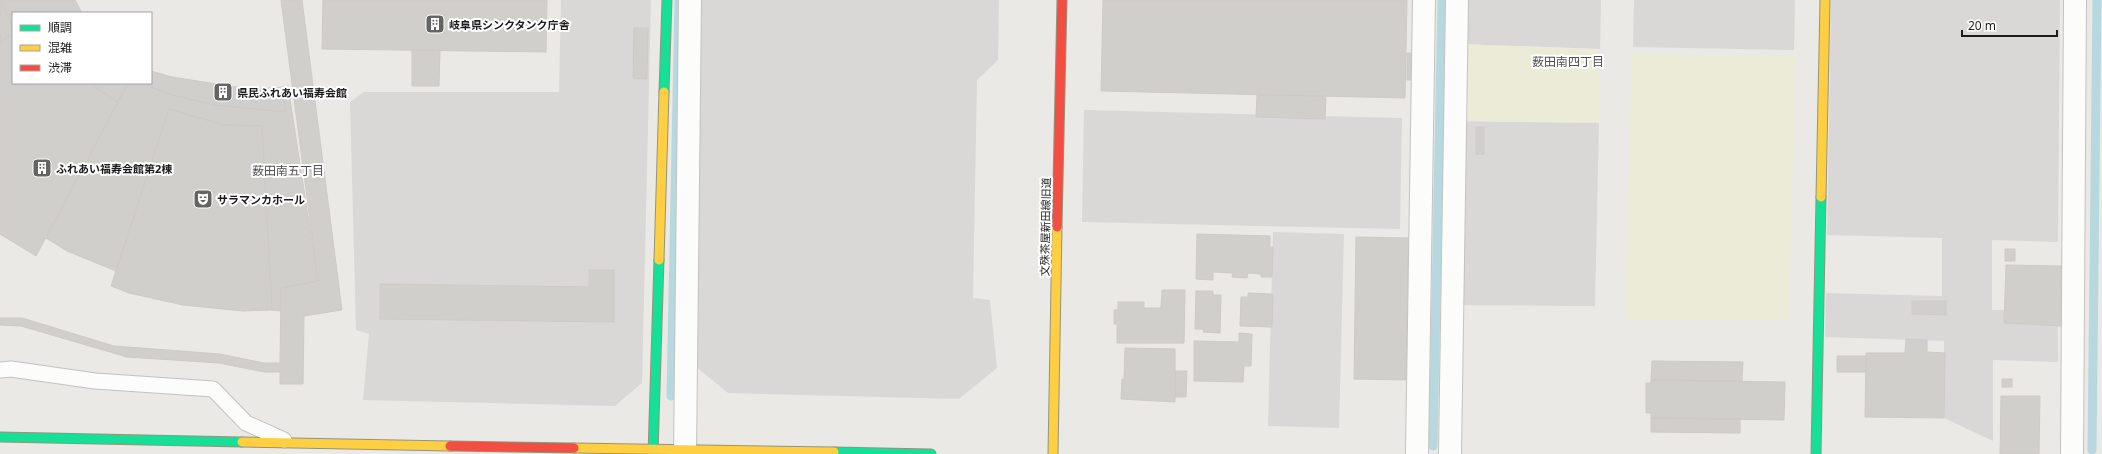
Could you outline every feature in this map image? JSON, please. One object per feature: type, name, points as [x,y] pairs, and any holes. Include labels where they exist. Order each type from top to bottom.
[{"type":"street","points":[[653,451],[667,0]]},
{"type":"street","points":[[685,451],[690,0]]},
{"type":"street","name":"文殊茶屋新田線旧道","points":[[1053,454],[1062,0]]},
{"type":"street","points":[[1417,454],[1424,0]]},
{"type":"street","points":[[1450,454],[1457,0]]},
{"type":"street","points":[[1816,454],[1825,0]]},
{"type":"street","points":[[2072,454],[2076,0]]},
{"type":"street","points":[[0,437],[294,449],[931,454]]},
{"type":"lane","points":[[0,370],[11,369],[95,381],[213,389],[246,423],[294,449]]},
{"type":"shaded area","points":[[561,0],[651,0],[642,383],[615,406],[363,400],[369,334],[356,330],[350,102],[364,92],[559,92]]},
{"type":"shaded area","points":[[700,0],[999,0],[998,60],[977,80],[973,298],[990,300],[997,368],[959,399],[728,393],[695,366]]},
{"type":"shaded area","points":[[1459,0],[1601,0],[1600,49],[1458,44]]},
{"type":"shaded area","points":[[1634,0],[1795,0],[1794,50],[1633,47]]},
{"type":"shaded area","points":[[1831,0],[2060,0],[2058,242],[1992,240],[1992,310],[2058,310],[2058,362],[1993,360],[1993,441],[1944,418],[1944,341],[1825,337],[1826,293],[1942,296],[1942,238],[1827,235]]},
{"type":"shaded area","points":[[1084,110],[1402,118],[1400,229],[1082,222]]},
{"type":"shaded area","points":[[1457,121],[1599,123],[1595,306],[1457,305]]},
{"type":"shaded area","points":[[1273,232],[1344,234],[1339,428],[1268,426]]},
{"type":"green space","points":[[1458,44],[1600,49],[1599,123],[1457,121]]},
{"type":"green space","points":[[1632,54],[1795,56],[1789,320],[1625,319]]},
{"type":"building","points":[[0,0],[12,26],[12,34],[0,42]]},
{"type":"building","points":[[1,0],[75,0],[81,12],[12,12],[12,26]]},
{"type":"building","points":[[281,0],[302,0],[342,310],[304,316],[303,384],[280,384],[280,372],[264,372],[219,363],[127,357],[21,326],[0,325],[0,318],[22,318],[114,346],[220,354],[264,363],[280,363],[281,288],[318,281]]},
{"type":"building","name":"岐阜県シンクタンク庁舎","points":[[323,0],[547,0],[546,52],[322,49]]},
{"type":"building","points":[[1103,0],[1407,0],[1405,98],[1101,91]]},
{"type":"building","points":[[634,28],[648,28],[647,79],[633,78]]},
{"type":"building","name":"ふれあい福寿会館第2棟","points":[[12,34],[12,84],[91,84],[118,102],[36,256],[0,234],[0,42]]},
{"type":"building","points":[[412,50],[440,50],[439,86],[412,86]]},
{"type":"building","points":[[1407,53],[1414,53],[1413,80],[1407,80]]},
{"type":"building","name":"県民ふれあい福寿会館","points":[[152,71],[172,77],[229,86],[255,89],[283,87],[285,112],[215,105],[172,95],[144,84],[152,84]]},
{"type":"building","points":[[91,84],[127,84],[118,102]]},
{"type":"building","points":[[127,84],[144,84],[172,95],[215,105],[285,112],[283,87],[288,86],[318,281],[281,288],[280,311],[272,310],[262,126],[224,125],[169,109],[116,271],[67,251],[46,238]]},
{"type":"building","points":[[1257,95],[1326,96],[1325,119],[1256,117]]},
{"type":"building","name":"サラマンカホール","points":[[169,109],[224,125],[262,126],[272,310],[243,311],[183,305],[129,293],[111,286]]},
{"type":"building","points":[[1476,127],[1484,127],[1484,154],[1476,154]]},
{"type":"building","points":[[1197,234],[1270,236],[1270,247],[1273,247],[1272,277],[1261,277],[1261,274],[1248,273],[1247,278],[1232,277],[1233,273],[1213,272],[1213,280],[1196,279]]},
{"type":"building","points":[[1356,237],[1408,238],[1406,380],[1354,379]]},
{"type":"building","points":[[2005,249],[2015,249],[2015,261],[2005,261]]},
{"type":"building","points":[[2006,265],[2062,266],[2061,326],[2004,323]]},
{"type":"building","points":[[589,270],[614,270],[614,322],[380,319],[380,284],[589,287]]},
{"type":"building","points":[[1162,290],[1185,290],[1184,343],[1117,343],[1117,324],[1114,324],[1114,310],[1118,310],[1118,302],[1144,302],[1144,308],[1161,308]]},
{"type":"building","points":[[1196,291],[1213,291],[1213,295],[1221,295],[1220,333],[1203,332],[1204,329],[1195,329]]},
{"type":"building","points":[[1248,293],[1273,294],[1272,327],[1240,326],[1241,297],[1248,297]]},
{"type":"building","points":[[1912,301],[1946,301],[1946,315],[1912,314]]},
{"type":"building","points":[[1239,333],[1252,334],[1251,366],[1244,366],[1243,382],[1194,381],[1194,341],[1239,342]]},
{"type":"building","points":[[1906,339],[1927,340],[1927,352],[1945,353],[1944,418],[1865,417],[1866,353],[1905,353]]},
{"type":"building","points":[[1125,348],[1175,349],[1175,402],[1121,399],[1122,379],[1124,379]]},
{"type":"building","points":[[1837,356],[1866,356],[1866,372],[1837,372]]},
{"type":"building","points":[[1652,361],[1743,362],[1742,381],[1651,380]]},
{"type":"building","points":[[1175,371],[1187,371],[1186,397],[1175,397]]},
{"type":"building","points":[[2002,379],[2012,379],[2012,387],[2002,387]]},
{"type":"building","points":[[1651,380],[1785,382],[1784,420],[1651,418],[1651,413],[1646,413],[1646,383],[1651,383]]},
{"type":"building","points":[[2001,396],[2040,396],[2039,454],[2000,454]]},
{"type":"building","points":[[1651,418],[1740,419],[1740,433],[1651,432]]},
{"type":"waterway","points":[[671,396],[679,0]]},
{"type":"waterway","points":[[1433,446],[1442,0]]},
{"type":"waterway","points":[[2092,450],[2097,0]]},
{"type":"traffic: fast","points":[[664,92],[667,0]]},
{"type":"traffic: fast","points":[[1816,454],[1821,197]]},
{"type":"traffic: fast","points":[[653,454],[659,260]]},
{"type":"traffic: fast","points":[[0,437],[242,442]]},
{"type":"traffic: fast","points":[[834,452],[931,454]]},
{"type":"traffic: slow","points":[[1821,197],[1825,0]]},
{"type":"traffic: slow","points":[[659,260],[664,92]]},
{"type":"traffic: slow","points":[[1053,454],[1057,227]]},
{"type":"traffic: slow","points":[[242,442],[450,446]]},
{"type":"traffic: slow","points":[[574,448],[834,452]]},
{"type":"traffic: jam","points":[[1057,227],[1062,0]]},
{"type":"traffic: jam","points":[[450,446],[574,448]]},
{"type":"place","name":"岐阜県シンクタンク庁舎","points":[[435,24]]},
{"type":"place","name":"県民ふれあい福寿会館","points":[[223,92]]},
{"type":"place","name":"ふれあい福寿会館第2棟","points":[[42,168]]},
{"type":"place","name":"サラマンカホール","points":[[203,199]]},
{"type":"district","name":"薮田南四丁目","points":[[1568,61]]},
{"type":"district","name":"薮田南五丁目","points":[[288,170]]}]
